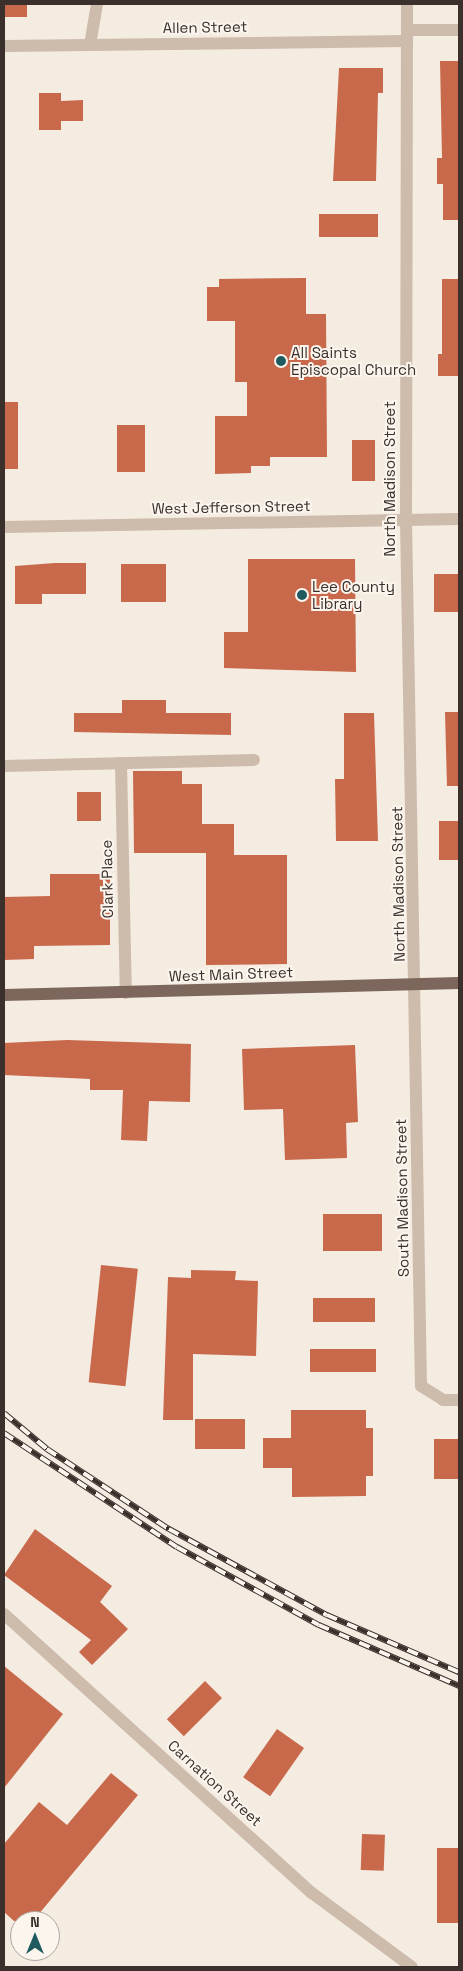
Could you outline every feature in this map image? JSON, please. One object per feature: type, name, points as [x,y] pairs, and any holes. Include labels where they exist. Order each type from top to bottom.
[{"type":"main road","name":"West Main Street","points":[[4,995],[459,983]]},
{"type":"street","points":[[90,45],[97,4]]},
{"type":"street","name":"North Madison Street","points":[[407,4],[406,520],[416,984]]},
{"type":"street","name":"Allen Street","points":[[4,46],[407,35],[459,30]]},
{"type":"street","name":"West Jefferson Street","points":[[4,527],[459,519]]},
{"type":"street","points":[[4,766],[254,760]]},
{"type":"street","name":"Clark Place","points":[[121,763],[126,993]]},
{"type":"street","name":"South Madison Street","points":[[416,984],[421,1386],[443,1400],[459,1400]]},
{"type":"street","name":"Carnation Street","points":[[4,1614],[312,1893],[412,1967]]},
{"type":"building","points":[[4,4],[27,4],[27,17],[4,17]]},
{"type":"building","points":[[440,61],[459,61],[459,220],[443,220],[443,184],[437,184],[437,158],[442,158]]},
{"type":"building","points":[[339,68],[383,68],[383,93],[378,93],[376,181],[333,181]]},
{"type":"building","points":[[39,93],[61,93],[61,101],[83,100],[83,121],[61,121],[61,130],[39,130]]},
{"type":"building","points":[[319,214],[378,214],[378,237],[319,237]]},
{"type":"building","name":"All Saints Episcopal Church","points":[[306,278],[306,314],[326,314],[327,457],[270,457],[270,466],[251,466],[251,473],[215,474],[215,416],[247,416],[247,382],[235,382],[235,321],[207,321],[207,287],[219,287],[219,279]]},
{"type":"building","points":[[442,279],[459,279],[459,376],[438,376],[438,354],[442,354]]},
{"type":"building","points":[[4,402],[18,402],[18,469],[4,469]]},
{"type":"building","points":[[117,425],[145,425],[145,472],[117,472]]},
{"type":"building","points":[[352,440],[375,440],[375,481],[352,481]]},
{"type":"building","name":"Lee County Library","points":[[248,559],[355,559],[356,672],[224,668],[224,632],[248,632]]},
{"type":"building","points":[[86,563],[86,594],[42,594],[42,604],[15,604],[15,566]]},
{"type":"building","points":[[121,564],[166,564],[166,602],[121,602]]},
{"type":"building","points":[[434,574],[459,574],[459,612],[434,612]]},
{"type":"building","points":[[122,700],[166,700],[166,713],[231,713],[231,735],[74,732],[74,713],[122,713]]},
{"type":"building","points":[[445,712],[459,712],[459,786],[447,786]]},
{"type":"building","points":[[344,713],[374,713],[378,841],[336,841],[335,779],[344,779]]},
{"type":"building","points":[[133,771],[182,771],[182,784],[202,784],[202,824],[234,824],[234,855],[287,855],[287,964],[206,965],[206,853],[134,853]]},
{"type":"building","points":[[77,792],[101,792],[101,821],[77,821]]},
{"type":"building","points":[[439,821],[459,821],[459,860],[439,860]]},
{"type":"building","points":[[50,874],[110,874],[110,945],[34,946],[34,959],[4,960],[4,897],[50,896]]},
{"type":"building","points":[[67,1040],[191,1044],[190,1102],[149,1101],[147,1141],[121,1140],[123,1090],[90,1090],[90,1079],[4,1075],[4,1043]]},
{"type":"building","points":[[355,1045],[358,1122],[346,1123],[347,1158],[285,1160],[283,1109],[244,1110],[242,1049]]},
{"type":"building","points":[[323,1214],[382,1214],[382,1251],[323,1251]]},
{"type":"building","points":[[101,1265],[138,1269],[125,1386],[89,1382]]},
{"type":"building","points":[[191,1270],[236,1271],[235,1280],[258,1281],[256,1356],[193,1354],[193,1420],[163,1420],[168,1277],[191,1278]]},
{"type":"building","points":[[313,1298],[375,1298],[375,1322],[313,1322]]},
{"type":"building","points":[[310,1349],[376,1349],[376,1372],[310,1372]]},
{"type":"building","points":[[291,1410],[366,1410],[366,1428],[373,1428],[373,1476],[366,1476],[366,1496],[292,1497],[292,1468],[263,1468],[263,1438],[291,1438]]},
{"type":"building","points":[[195,1419],[245,1419],[245,1449],[195,1449]]},
{"type":"building","points":[[434,1439],[459,1439],[459,1479],[434,1479]]},
{"type":"building","points":[[35,1529],[112,1586],[100,1602],[128,1629],[92,1665],[79,1652],[91,1640],[4,1575]]},
{"type":"building","points":[[4,1666],[63,1714],[4,1788]]},
{"type":"building","points":[[205,1681],[222,1698],[184,1736],[167,1719]]},
{"type":"building","points":[[277,1729],[304,1748],[270,1796],[243,1777]]},
{"type":"building","points":[[111,1773],[138,1795],[41,1911],[10,1911],[10,1917],[4,1912],[4,1844],[39,1802],[67,1825]]},
{"type":"building","points":[[362,1834],[385,1835],[384,1871],[361,1870]]},
{"type":"building","points":[[437,1848],[459,1848],[459,1923],[437,1923]]},
{"type":"railway","points":[[4,1413],[47,1449],[169,1529],[327,1615],[459,1672]]},
{"type":"railway","points":[[4,1433],[177,1547],[319,1625],[459,1686]]},
{"type":"place","name":"All Saints Episcopal Church","points":[[281,361]]},
{"type":"place","name":"Lee County Library","points":[[302,595]]}]
